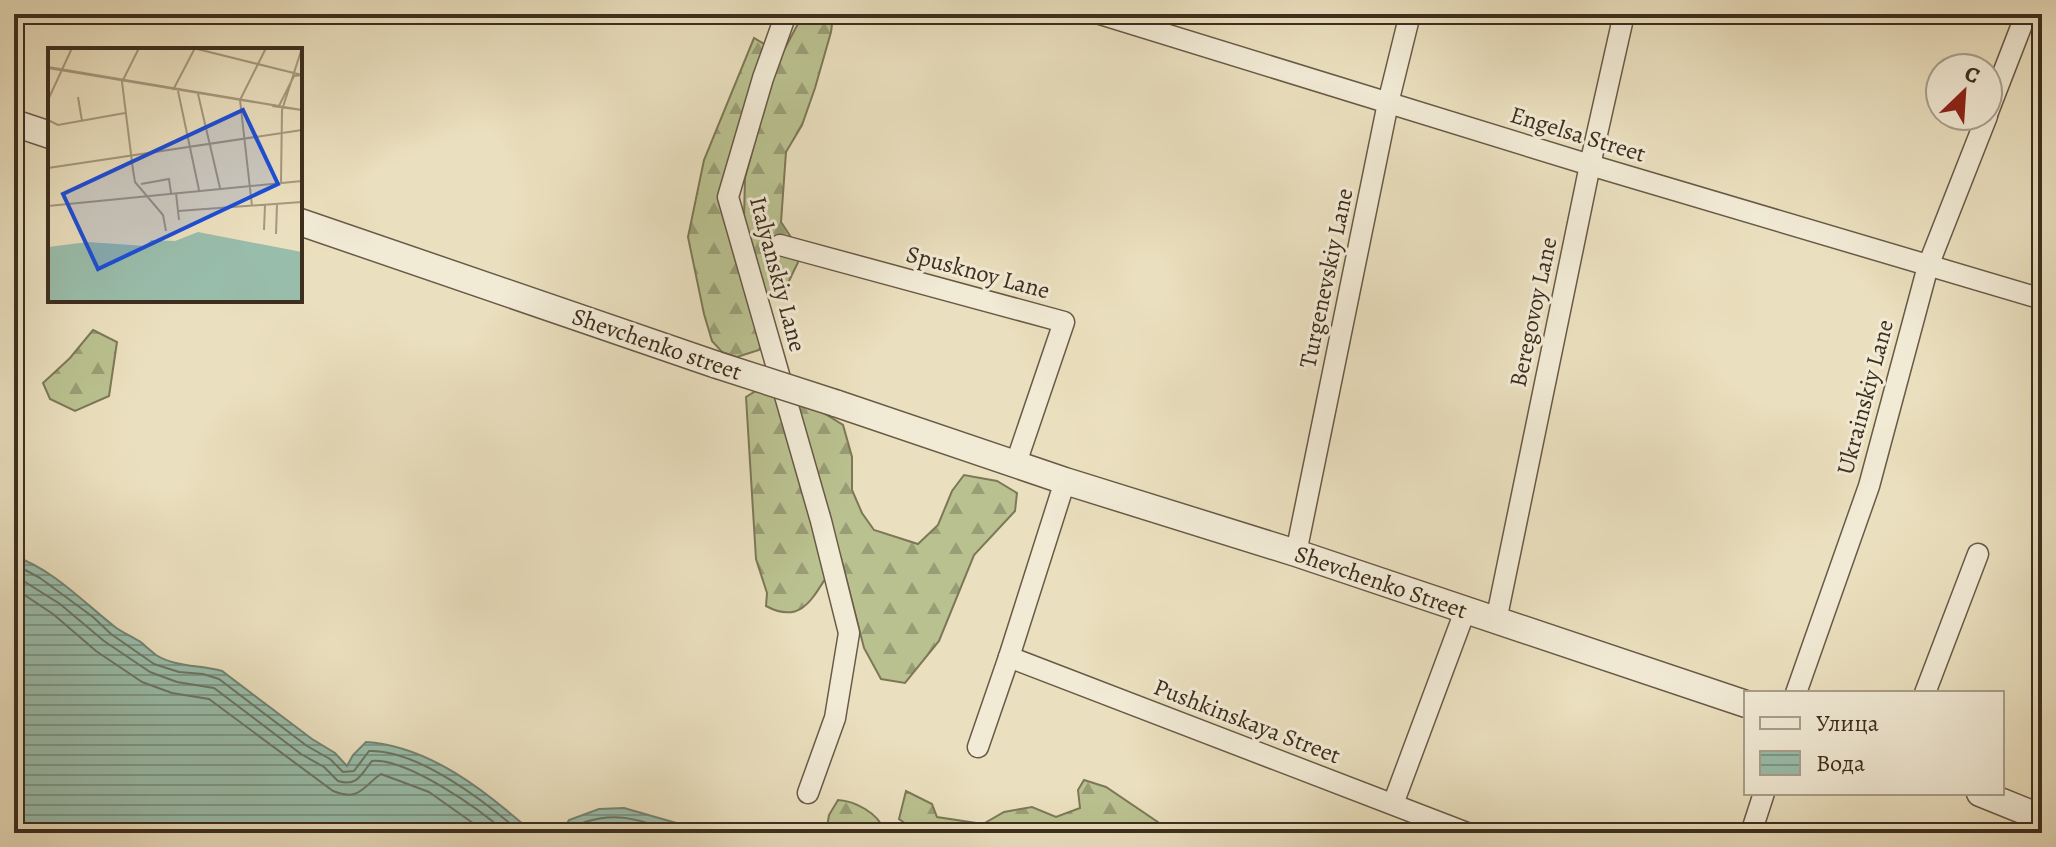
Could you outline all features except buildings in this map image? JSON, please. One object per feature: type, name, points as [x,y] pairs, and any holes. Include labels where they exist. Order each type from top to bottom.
[{"type":"street","name":"Italyanskiy Lane","points":[[786,14],[763,78],[728,197],[849,633],[835,718],[808,793]]},
{"type":"street","name":"Engelsa Street","points":[[1100,14],[1590,165],[2042,299]]},
{"type":"street","name":"Turgenevskiy Lane","points":[[1296,553],[1388,103],[1410,14]]},
{"type":"street","name":"Beregovoy Lane","points":[[1496,621],[1624,14]]},
{"type":"street","name":"Ukrainskiy Lane","points":[[2004,70],[2026,14]]},
{"type":"street","points":[[14,123],[48,134]]},
{"type":"street","name":"Ukrainskiy Lane","points":[[1797,691],[1869,486],[1928,266],[1980,132]]},
{"type":"street","name":"Shevchenko street","points":[[302,223],[717,365],[1016,463]]},
{"type":"street","name":"Spusknoy Lane","points":[[780,245],[1064,322],[1016,463]]},
{"type":"street","name":"Shevchenko Street","points":[[1016,463],[1744,703]]},
{"type":"street","points":[[978,747],[1065,481]]},
{"type":"street","points":[[1926,691],[1978,554]]},
{"type":"street","points":[[1393,804],[1465,611]]},
{"type":"street","name":"Pushkinskaya Street","points":[[1009,657],[1393,804],[1455,831]]},
{"type":"street","points":[[1751,833],[1763,795]]},
{"type":"street","points":[[1985,795],[2042,818]]},
{"type":"green space","points":[[809,14],[833,16],[815,88],[802,125],[786,152],[781,222],[802,254],[788,283],[765,302],[770,321],[759,350],[737,357],[722,352],[712,341],[688,237],[704,160],[754,38],[766,45],[735,188],[744,218],[745,178],[776,65],[800,20]]},
{"type":"green space","points":[[93,330],[117,342],[109,396],[75,411],[50,399],[43,383],[70,358]]},
{"type":"green space","points":[[762,387],[822,412],[843,425],[852,457],[852,490],[874,530],[918,544],[938,525],[952,491],[964,475],[997,481],[1017,493],[1015,511],[974,555],[939,641],[905,683],[881,679],[864,648],[841,558],[803,607],[793,612],[781,612],[766,606],[767,593],[756,559],[746,397]]},
{"type":"green space","points":[[1084,780],[1106,787],[1174,833],[919,833],[899,819],[906,791],[932,804],[937,817],[983,824],[1004,812],[1032,807],[1056,817],[1080,808],[1078,790]]},
{"type":"green space","points":[[838,800],[865,809],[877,818],[884,830],[877,833],[826,833],[829,815]]},
{"type":"water","points":[[14,556],[42,569],[115,627],[163,659],[222,671],[335,753],[347,766],[366,742],[413,752],[477,787],[533,833],[14,833]]},
{"type":"water","points":[[624,808],[706,833],[561,833],[569,820],[599,809]]}]
